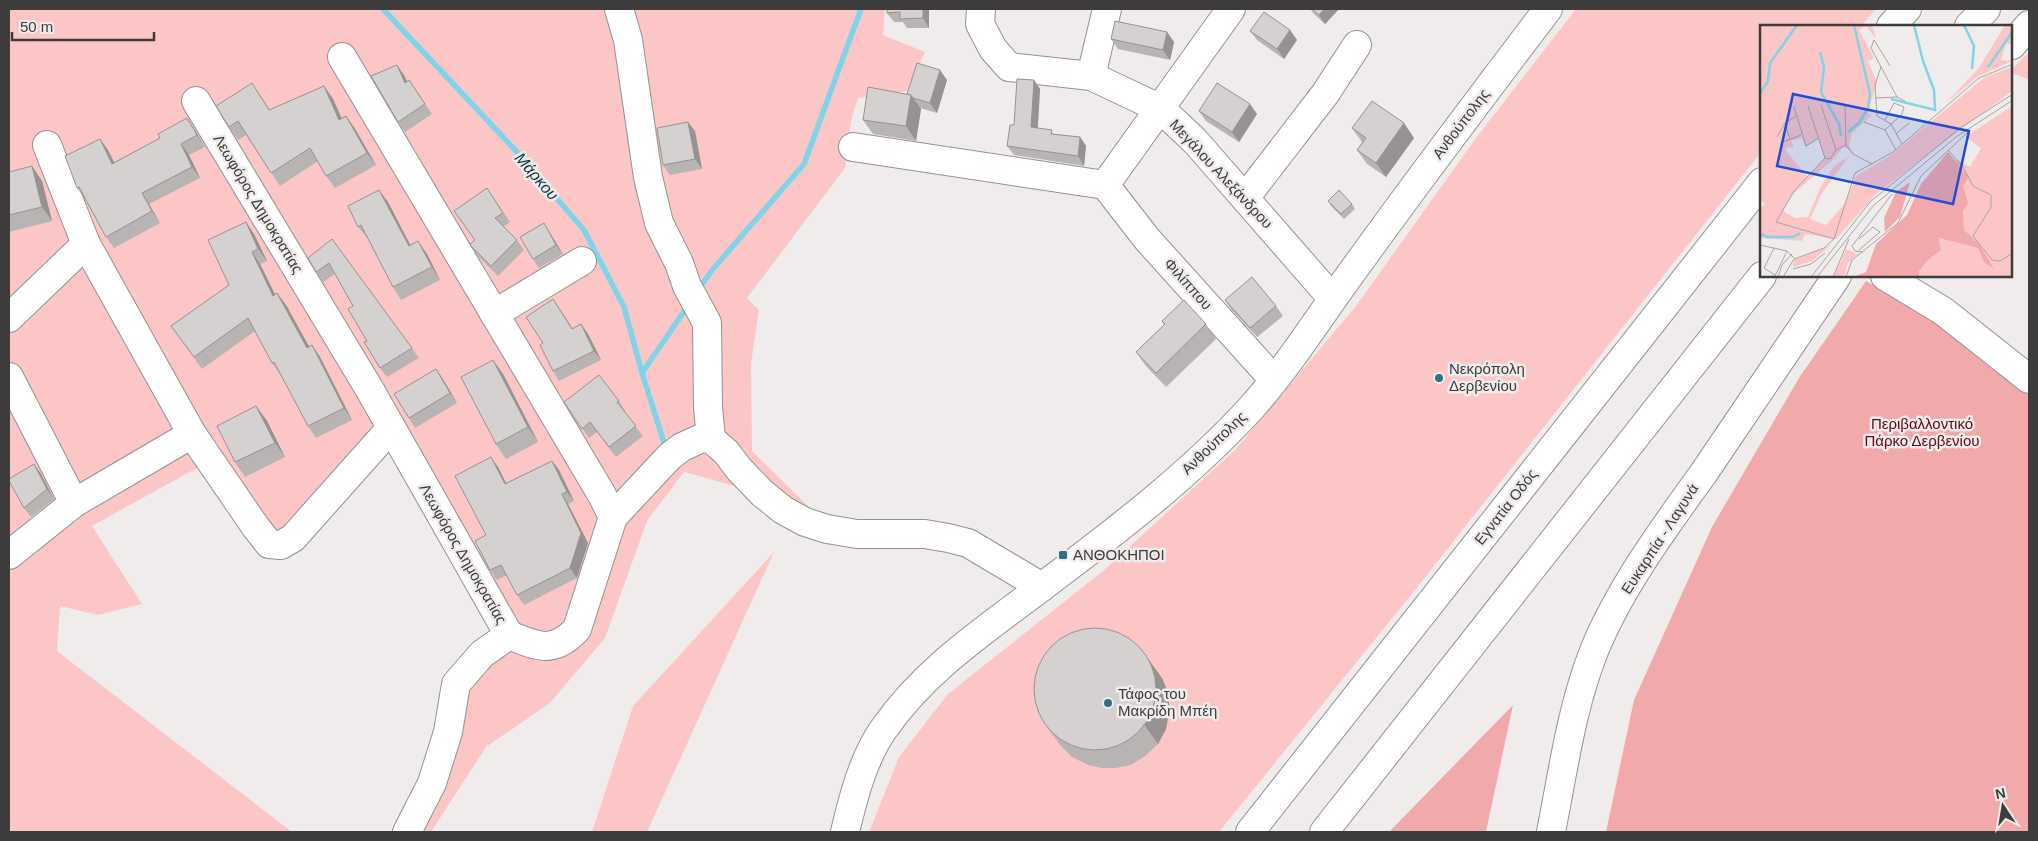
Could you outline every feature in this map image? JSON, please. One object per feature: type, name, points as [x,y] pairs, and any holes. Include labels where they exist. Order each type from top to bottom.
[{"type":"main road","points":[[618,9],[628,40],[648,177],[659,223],[679,263],[687,286],[707,323],[708,407],[711,439],[726,452],[762,493],[784,510],[805,522],[827,529],[857,534],[925,534],[968,543],[1042,587]]},
{"type":"main road","name":"Μεγάλου Αλεξάνδρου","points":[[981,9],[980,24],[993,49],[1009,67],[1091,76],[1161,109],[1195,141],[1332,298]]},
{"type":"main road","points":[[1091,76],[1107,9]]},
{"type":"main road","points":[[852,146],[1105,185],[1161,109],[1230,9]]},
{"type":"main road","name":"Ανθούπολης","points":[[845,832],[853,795],[867,763],[882,731],[905,703],[954,653],[1042,587],[1180,476],[1252,407],[1274,380],[1332,298],[1548,9]]},
{"type":"main road","points":[[1893,25],[1907,9]]},
{"type":"main road","points":[[1970,25],[1986,9]]},
{"type":"main road","points":[[2013,44],[2029,25]]},
{"type":"main road","points":[[1245,198],[1325,94],[1357,45]]},
{"type":"main road","points":[[342,57],[613,516]]},
{"type":"main road","name":"Λεωφόρος Δημοκρατίας","points":[[196,102],[360,373],[510,635],[533,645],[554,645],[567,640],[577,629],[613,516],[657,469],[682,447],[702,438],[711,439]]},
{"type":"main road","points":[[47,145],[86,244],[192,434],[269,544],[281,545],[293,538],[391,428]]},
{"type":"main road","name":"Φιλίππου","points":[[1105,185],[1147,239],[1274,380]]},
{"type":"main road","name":"Εγνατία Οδός","points":[[1250,832],[1760,185]]},
{"type":"main road","points":[[9,318],[86,244]]},
{"type":"main road","points":[[494,314],[582,261]]},
{"type":"main road","points":[[1324,832],[1760,278]]},
{"type":"main road","name":"Ευκαρπία - Λαγυνά","points":[[1551,832],[1570,734],[1580,694],[1594,651],[1613,613],[1669,520],[1836,278]]},
{"type":"main road","points":[[1888,278],[1943,311],[2029,379]]},
{"type":"main road","points":[[9,377],[74,503]]},
{"type":"main road","points":[[9,555],[74,503],[192,434]]},
{"type":"main road","points":[[407,832],[432,783],[448,732],[456,684],[482,654],[510,635]]},
{"type":"shaded area","points":[[9,9],[885,9],[883,35],[925,52],[907,91],[858,98],[851,121],[845,168],[747,298],[759,310],[751,363],[752,451],[808,506],[684,472],[647,521],[605,638],[550,703],[486,747],[431,832],[407,832],[456,684],[509,635],[391,428],[275,558],[206,463],[92,526],[142,604],[98,615],[60,606],[57,651],[292,832],[9,832]]},
{"type":"shaded area","name":"Νεκρόπολη Δερβενίου","points":[[1576,9],[1876,9],[1862,25],[1760,25],[1760,154],[1415,590],[1219,832],[869,832],[899,757],[948,694],[1103,571],[1235,450],[1356,306],[1476,138]]},
{"type":"shaded area","points":[[2029,52],[2029,80],[2013,73],[2013,68]]},
{"type":"shaded area","points":[[774,552],[647,832],[592,832],[633,706]]},
{"type":"green space","name":"Περιβαλλοντικό Πάρκο Δερβενίου","points":[[1866,281],[1967,335],[2029,394],[2029,832],[1606,832],[1634,700],[1712,527],[1799,378]]},
{"type":"green space","points":[[1513,705],[1486,832],[1389,832]]},
{"type":"building","points":[[887,9],[923,9],[923,18],[900,19],[900,12],[887,13]]},
{"type":"building","points":[[1312,9],[1324,9],[1319,15]]},
{"type":"building","points":[[1264,12],[1290,30],[1277,49],[1250,31]]},
{"type":"building","points":[[1115,21],[1167,32],[1163,50],[1111,39]]},
{"type":"building","points":[[917,63],[940,70],[930,103],[913,98],[907,94]]},
{"type":"building","points":[[397,65],[405,83],[409,80],[425,104],[398,122],[371,76]]},
{"type":"building","points":[[1017,79],[1034,80],[1031,127],[1052,130],[1051,134],[1080,137],[1078,156],[1007,146],[1010,125],[1014,125]]},
{"type":"building","points":[[252,83],[269,110],[324,86],[339,120],[346,116],[367,153],[326,176],[310,148],[271,173],[238,121],[229,127],[216,106]]},
{"type":"building","points":[[1217,83],[1250,104],[1232,132],[1199,111]]},
{"type":"building","points":[[868,87],[911,95],[906,126],[863,120]]},
{"type":"building","points":[[1372,101],[1404,123],[1376,163],[1357,150],[1366,138],[1352,128]]},
{"type":"building","points":[[187,118],[197,135],[181,144],[192,167],[142,193],[152,211],[106,237],[79,187],[77,188],[65,156],[100,139],[112,164],[160,138],[158,134]]},
{"type":"building","points":[[688,122],[695,159],[663,165],[657,128]]},
{"type":"building","points":[[32,166],[42,207],[9,215],[9,172]]},
{"type":"building","points":[[487,188],[503,213],[495,218],[517,240],[491,266],[471,246],[470,244],[475,240],[454,211]]},
{"type":"building","points":[[379,190],[409,246],[418,241],[432,267],[393,287],[361,225],[358,227],[348,206]]},
{"type":"building","points":[[1339,190],[1352,204],[1341,214],[1328,201]]},
{"type":"building","points":[[246,222],[258,249],[252,252],[273,296],[277,293],[307,348],[312,345],[344,408],[308,426],[248,318],[194,357],[171,326],[229,285],[208,240]]},
{"type":"building","points":[[544,223],[556,245],[533,259],[520,237]]},
{"type":"building","points":[[332,239],[412,348],[380,368],[364,342],[367,341],[348,309],[353,306],[329,263],[316,272],[308,258]]},
{"type":"building","points":[[1252,277],[1276,306],[1250,328],[1225,300]]},
{"type":"building","points":[[553,299],[572,329],[581,324],[594,351],[553,371],[540,345],[543,343],[526,317]]},
{"type":"building","points":[[1184,300],[1206,324],[1156,373],[1136,352],[1165,324],[1162,321]]},
{"type":"building","points":[[493,360],[528,427],[496,444],[461,377]]},
{"type":"building","points":[[436,369],[450,393],[409,418],[394,394]]},
{"type":"building","points":[[599,375],[636,426],[609,447],[590,422],[582,429],[564,402]]},
{"type":"building","points":[[256,406],[275,443],[235,462],[217,426]]},
{"type":"building","points":[[491,457],[505,484],[552,461],[567,492],[562,494],[581,533],[570,568],[517,595],[501,565],[490,570],[475,541],[486,535],[455,476]]},
{"type":"building","points":[[34,464],[47,489],[24,508],[9,479]]},
{"type":"building","name":"Τάφος του Μακρίδη Μπέη","points":[[1095,628],[1107,629],[1118,633],[1129,638],[1138,646],[1146,655],[1151,666],[1155,677],[1155,701],[1151,712],[1146,723],[1138,732],[1129,740],[1118,745],[1107,749],[1095,750],[1083,749],[1072,745],[1061,740],[1052,732],[1044,723],[1039,712],[1035,701],[1034,689],[1035,677],[1039,666],[1044,655],[1052,646],[1061,638],[1072,633],[1083,629]]},
{"type":"waterway","name":"Μάρκου","points":[[383,9],[516,151],[584,230],[624,307],[642,373]]},
{"type":"waterway","name":"Μάρκου","points":[[698,290],[713,269],[804,164],[861,9]]},
{"type":"waterway","name":"Μάρκου","points":[[666,449],[642,373],[689,304]]},
{"type":"place","name":"Νεκρόπολη Δερβενίου","points":[[1439,378]]},
{"type":"place","name":"ΑΝΘΟΚΗΠΟΙ","points":[[1063,555]]},
{"type":"place","name":"Τάφος του Μακρίδη Μπέη","points":[[1108,703]]}]
